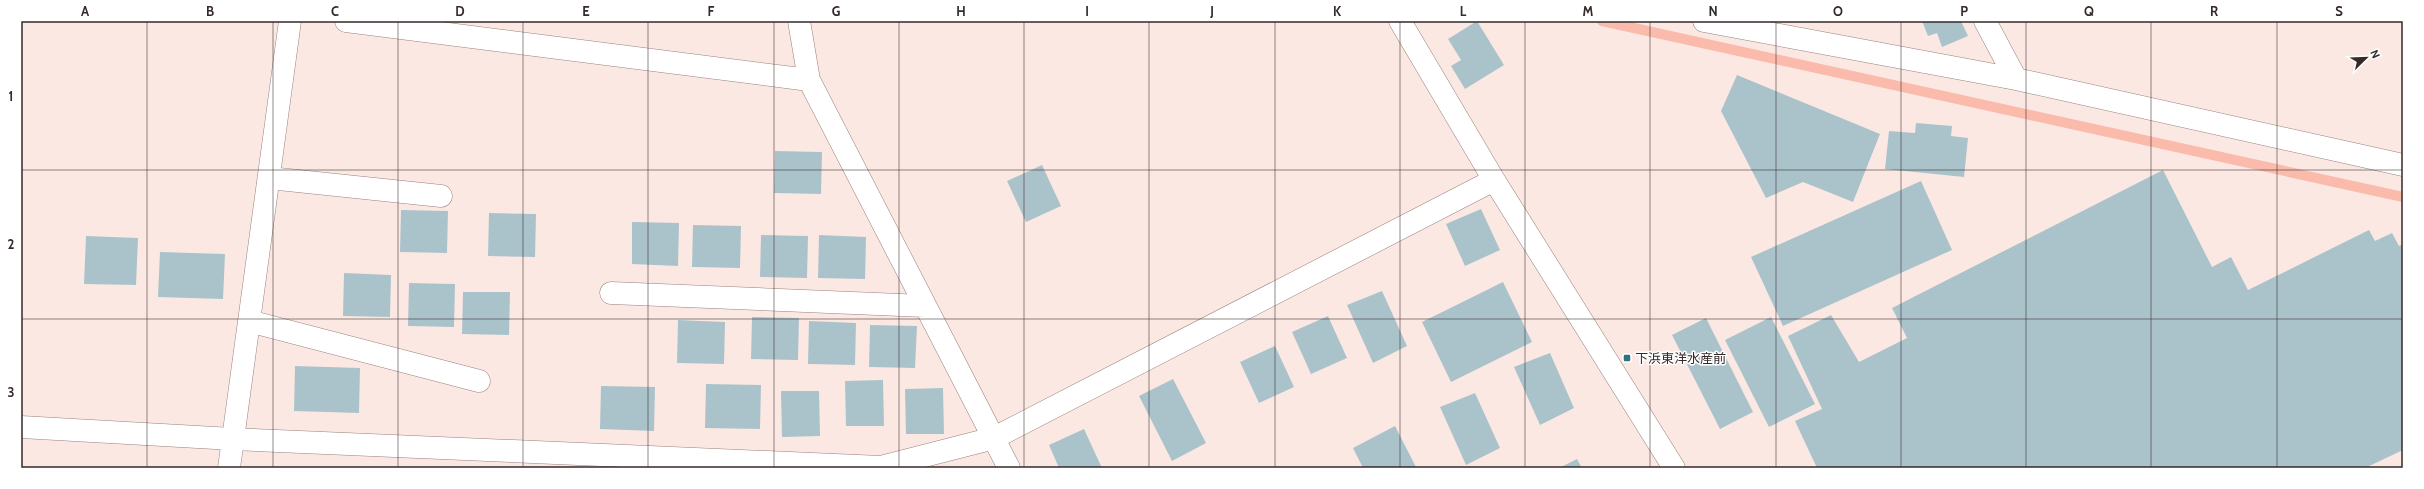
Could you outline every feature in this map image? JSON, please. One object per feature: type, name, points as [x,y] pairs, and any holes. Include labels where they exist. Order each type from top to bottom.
[{"type":"street","points":[[229,468],[290,21]]},
{"type":"street","points":[[346,21],[809,80]]},
{"type":"street","points":[[799,21],[809,80],[1009,468]]},
{"type":"street","points":[[1400,21],[1494,180],[1674,468]]},
{"type":"street","points":[[1704,21],[2016,79],[2403,165]]},
{"type":"street","points":[[1984,21],[2016,79]]},
{"type":"street","points":[[269,178],[441,196]]},
{"type":"street","points":[[21,427],[233,439],[881,467],[994,438],[1494,180]]},
{"type":"street","points":[[610,293],[925,306]]},
{"type":"street","points":[[249,321],[479,381]]},
{"type":"building","points":[[1477,21],[1504,65],[1465,89],[1451,66],[1461,60],[1448,39]]},
{"type":"building","points":[[1922,21],[1961,21],[1968,36],[1942,47],[1937,33],[1928,36]]},
{"type":"building","points":[[1737,75],[1880,134],[1853,202],[1803,182],[1766,198],[1721,111]]},
{"type":"building","points":[[1916,123],[1952,126],[1951,136],[1968,138],[1964,177],[1885,169],[1889,131],[1915,133]]},
{"type":"building","points":[[775,151],[822,152],[821,194],[774,193]]},
{"type":"building","points":[[1042,165],[1061,206],[1026,222],[1007,181]]},
{"type":"building","points":[[2163,170],[2212,267],[2231,257],[2248,290],[2369,230],[2375,241],[2392,233],[2399,246],[2403,244],[2403,450],[2365,468],[1817,468],[1795,421],[1822,409],[1788,336],[1831,315],[1859,362],[1907,338],[1892,308]]},
{"type":"building","points":[[1921,181],[1952,250],[1783,326],[1751,257]]},
{"type":"building","points":[[1481,209],[1500,250],[1465,266],[1446,224]]},
{"type":"building","points":[[401,210],[448,211],[447,253],[400,252]]},
{"type":"building","points":[[489,213],[536,214],[535,257],[488,256]]},
{"type":"building","points":[[632,222],[679,223],[678,266],[632,264]]},
{"type":"building","points":[[693,225],[741,226],[740,268],[692,267]]},
{"type":"building","points":[[761,235],[808,236],[807,278],[760,277]]},
{"type":"building","points":[[819,235],[866,237],[865,279],[818,278]]},
{"type":"building","points":[[86,236],[138,238],[136,285],[84,284]]},
{"type":"building","points":[[160,252],[225,254],[223,299],[158,297]]},
{"type":"building","points":[[344,273],[391,275],[390,317],[343,316]]},
{"type":"building","points":[[1503,282],[1532,342],[1451,382],[1422,322]]},
{"type":"building","points":[[409,283],[455,284],[454,327],[408,326]]},
{"type":"building","points":[[1382,291],[1407,346],[1373,363],[1347,305]]},
{"type":"building","points":[[463,292],[510,292],[509,335],[462,334]]},
{"type":"building","points":[[1328,316],[1347,358],[1311,374],[1292,332]]},
{"type":"building","points":[[752,317],[799,318],[798,360],[751,359]]},
{"type":"building","points":[[1771,317],[1815,404],[1769,427],[1725,340]]},
{"type":"building","points":[[1706,318],[1753,412],[1720,429],[1672,335]]},
{"type":"building","points":[[678,320],[725,322],[724,364],[677,363]]},
{"type":"building","points":[[809,321],[856,323],[855,365],[808,364]]},
{"type":"building","points":[[870,325],[917,326],[915,368],[869,367]]},
{"type":"building","points":[[1275,346],[1294,387],[1259,403],[1240,362]]},
{"type":"building","points":[[1550,353],[1574,408],[1540,425],[1514,367]]},
{"type":"building","points":[[295,366],[360,368],[359,413],[294,411]]},
{"type":"building","points":[[1173,379],[1206,443],[1172,461],[1139,396]]},
{"type":"building","points":[[883,380],[884,426],[846,426],[845,381]]},
{"type":"building","points":[[706,384],[761,385],[760,429],[705,428]]},
{"type":"building","points":[[601,386],[655,387],[654,431],[600,429]]},
{"type":"building","points":[[943,388],[944,434],[906,434],[905,389]]},
{"type":"building","points":[[781,391],[819,391],[820,436],[782,437]]},
{"type":"building","points":[[1475,393],[1500,448],[1466,465],[1440,407]]},
{"type":"building","points":[[1395,426],[1416,467],[1363,468],[1353,448]]},
{"type":"building","points":[[1084,429],[1102,468],[1059,468],[1049,445]]},
{"type":"building","points":[[1577,459],[1582,468],[1559,468]]},
{"type":"waterway","points":[[1602,21],[2403,197]]},
{"type":"place","name":"下浜東洋水産前","points":[[1627,358]]}]
